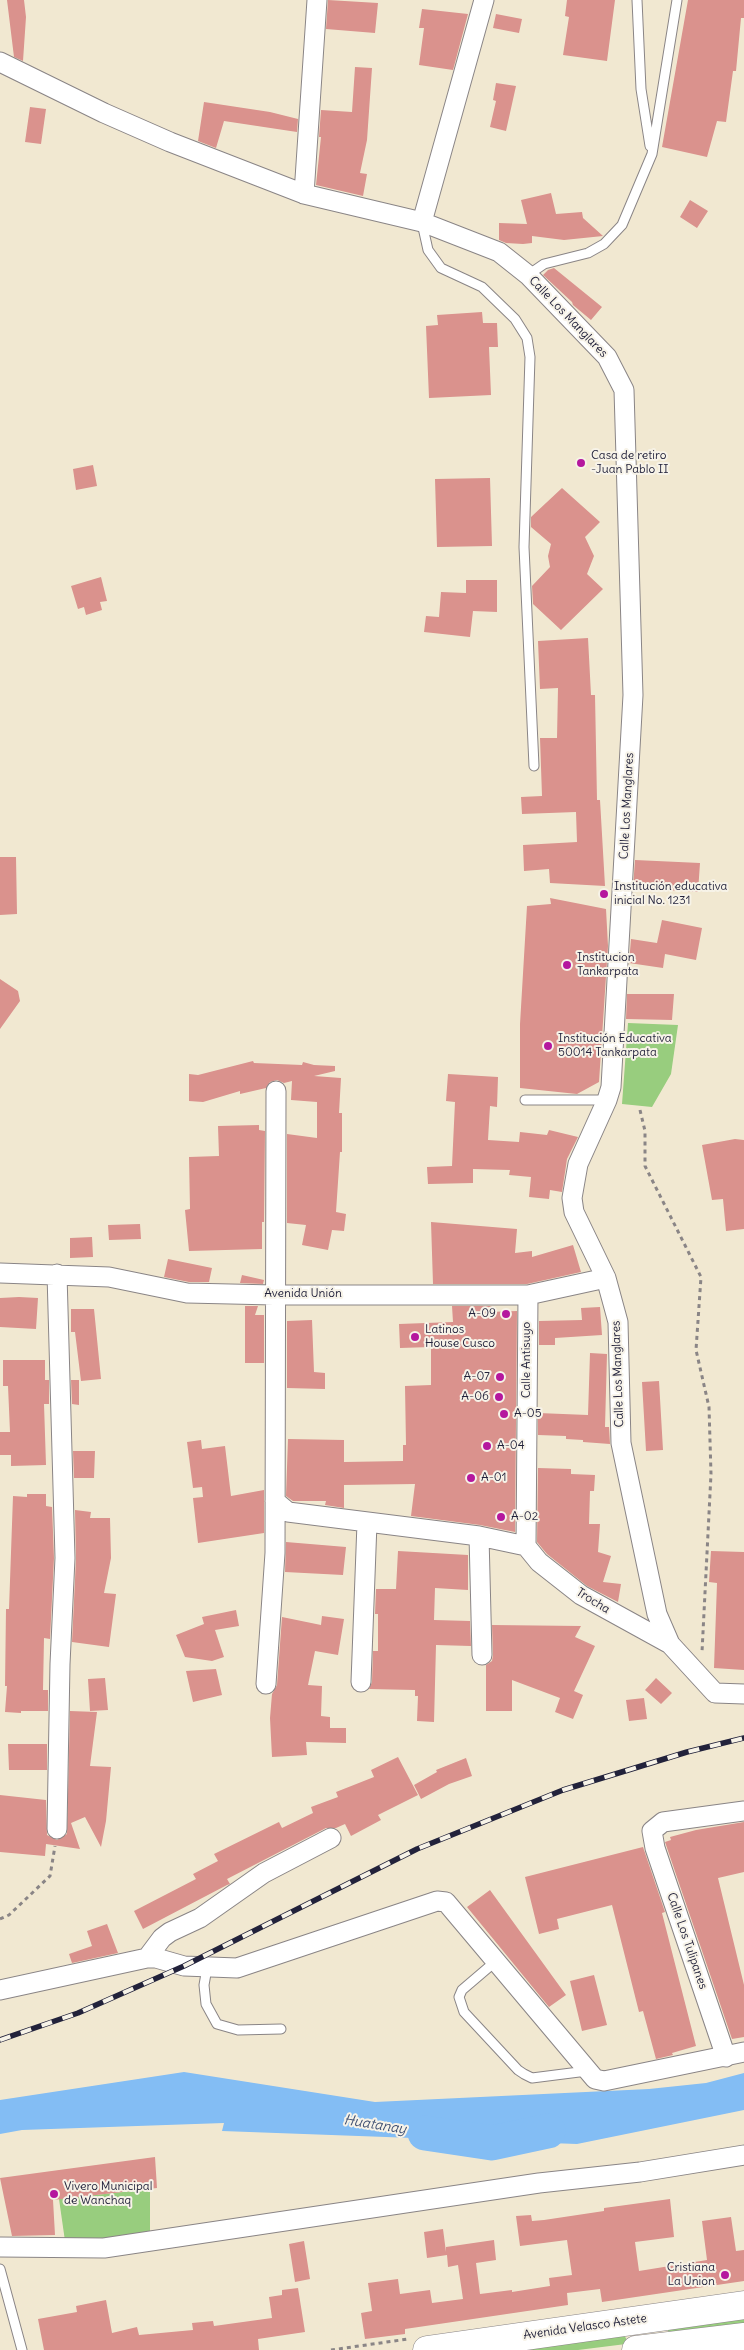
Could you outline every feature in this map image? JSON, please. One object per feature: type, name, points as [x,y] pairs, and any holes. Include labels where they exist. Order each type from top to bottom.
[{"type":"highway","name":"Avenida Velasco Astete","points":[[427,2350],[744,2305]]},
{"type":"highway","points":[[651,2349],[744,2337]]},
{"type":"street","points":[[304,194],[316,0]]},
{"type":"street","points":[[422,222],[484,0]]},
{"type":"street","name":"Calle Los Manglares","points":[[0,62],[112,117],[304,194],[422,222],[498,252],[528,275],[607,357],[624,390],[633,695],[611,1087],[578,1164],[572,1198],[574,1212],[606,1278],[618,1322],[621,1443],[657,1614],[670,1644],[715,1693],[742,1689]]},
{"type":"street","points":[[266,1684],[274,1579],[276,1090]]},
{"type":"street","name":"Avenida Unión","points":[[0,1273],[110,1277],[187,1294],[528,1294],[606,1278]]},
{"type":"street","points":[[57,1274],[65,1558],[60,1664],[57,1829]]},
{"type":"street","name":"Calle Antisuyo","points":[[526,1546],[528,1294]]},
{"type":"street","points":[[274,1501],[288,1512],[479,1536],[526,1546]]},
{"type":"street","points":[[361,1682],[367,1523]]},
{"type":"street","points":[[479,1536],[482,1655]]},
{"type":"street","name":"Trocha","points":[[526,1546],[539,1562],[581,1594],[670,1644]]},
{"type":"street","name":"Calle Los Tulipanes","points":[[726,2057],[652,1831],[663,1822],[744,1810]]},
{"type":"street","points":[[147,1958],[162,1938],[170,1932],[200,1918],[264,1873],[331,1838]]},
{"type":"street","points":[[0,1990],[147,1958],[156,1958],[184,1966],[237,1968],[254,1964],[436,1901],[446,1902],[595,2079],[604,2081],[744,2052]]},
{"type":"street","points":[[0,2247],[104,2248],[539,2183],[666,2169],[744,2156]]},
{"type":"street","points":[[650,2318],[651,2349]]},
{"type":"lane","points":[[637,0],[641,89],[652,154]]},
{"type":"lane","points":[[528,275],[544,264],[588,253],[604,244],[622,225],[652,154],[677,0]]},
{"type":"lane","points":[[422,222],[428,250],[441,268],[482,287],[515,319],[526,338],[530,357],[524,547],[534,766]]},
{"type":"lane","points":[[525,1100],[607,1100]]},
{"type":"lane","points":[[496,1961],[462,1990],[459,1997],[464,2012],[524,2074],[532,2078],[588,2071]]},
{"type":"lane","points":[[206,1968],[204,1985],[206,2004],[217,2024],[238,2030],[281,2029]]},
{"type":"lane","points":[[0,2269],[22,2350]]},
{"type":"path","points":[[640,1110],[645,1131],[645,1166],[701,1277],[696,1350],[709,1407],[711,1474],[702,1656]]},
{"type":"path","points":[[0,1919],[9,1915],[50,1876],[57,1829]]},
{"type":"green space","points":[[628,1023],[678,1025],[671,1074],[652,1107],[622,1104]]},
{"type":"green space","points":[[150,2189],[150,2236],[66,2248],[59,2199]]},
{"type":"green space","points":[[744,2317],[744,2327],[670,2337],[667,2327]]},
{"type":"green space","points":[[623,2333],[628,2342],[626,2344],[578,2350],[506,2350]]},
{"type":"water","points":[[184,2072],[375,2102],[649,2089],[706,2083],[744,2073],[744,2110],[577,2144],[222,2131],[224,2123],[22,2130],[0,2134],[0,2100]]},
{"type":"building","points":[[7,0],[24,0],[26,17],[23,61],[14,57]]},
{"type":"building","points":[[328,0],[378,3],[375,33],[326,29]]},
{"type":"building","points":[[567,0],[615,0],[607,61],[563,55],[569,17],[565,16]]},
{"type":"building","points":[[688,0],[744,0],[744,18],[741,18],[736,71],[733,71],[726,122],[717,121],[707,157],[662,147]]},
{"type":"building","points":[[422,9],[468,14],[453,70],[419,65],[424,28],[419,28]]},
{"type":"building","points":[[496,14],[522,19],[519,33],[493,28]]},
{"type":"building","points":[[355,67],[372,68],[367,140],[360,173],[367,174],[363,196],[316,185],[321,137],[319,137],[321,110],[352,112]]},
{"type":"building","points":[[496,83],[516,86],[506,131],[490,127],[496,101],[493,100]]},
{"type":"building","points":[[204,102],[270,112],[298,119],[297,132],[224,121],[216,148],[198,141]]},
{"type":"building","points":[[30,107],[46,109],[41,144],[25,142]]},
{"type":"building","points":[[551,193],[556,214],[582,212],[583,218],[603,236],[564,240],[532,236],[532,243],[523,244],[506,243],[499,240],[499,223],[527,224],[521,200]]},
{"type":"building","points":[[690,200],[708,211],[697,228],[680,217]]},
{"type":"building","points":[[554,268],[602,307],[591,320],[543,275],[548,270]]},
{"type":"building","points":[[482,312],[483,323],[497,323],[498,347],[489,347],[491,395],[429,398],[426,326],[438,325],[437,315]]},
{"type":"building","points":[[93,465],[97,486],[76,490],[73,469]]},
{"type":"building","points":[[490,478],[492,546],[437,547],[435,479]]},
{"type":"building","points":[[562,488],[600,522],[585,537],[594,556],[587,574],[603,589],[561,630],[533,604],[532,586],[550,567],[548,556],[551,544],[531,527],[531,517]]},
{"type":"building","points":[[101,577],[107,601],[100,602],[102,610],[86,615],[84,607],[78,609],[71,586]]},
{"type":"building","points":[[466,580],[497,580],[497,612],[473,611],[470,637],[424,632],[426,616],[439,617],[441,592],[466,593]]},
{"type":"building","points":[[588,638],[591,695],[595,695],[597,800],[600,800],[605,886],[550,883],[549,869],[524,871],[523,845],[577,842],[576,812],[522,814],[521,797],[542,796],[540,738],[557,738],[558,688],[540,689],[538,641]]},
{"type":"building","points":[[0,857],[16,857],[17,914],[0,915]]},
{"type":"building","points":[[635,860],[700,863],[698,892],[633,888]]},
{"type":"building","name":"Institucion Tankarpata","points":[[550,898],[606,909],[608,946],[599,1082],[577,1094],[520,1088],[520,1024],[527,906],[551,904]]},
{"type":"building","points":[[662,920],[702,928],[696,960],[665,954],[663,968],[629,963],[631,939],[657,943]]},
{"type":"building","points":[[0,979],[18,991],[20,1001],[0,1029]]},
{"type":"building","points":[[627,994],[674,994],[672,1020],[626,1019]]},
{"type":"building","points":[[253,1061],[254,1063],[302,1065],[303,1062],[314,1065],[335,1066],[335,1071],[314,1076],[341,1078],[339,1113],[342,1113],[342,1152],[340,1152],[336,1212],[346,1214],[344,1231],[332,1230],[328,1250],[302,1245],[306,1225],[287,1223],[287,1134],[317,1138],[317,1102],[291,1100],[292,1081],[284,1083],[277,1080],[270,1082],[266,1088],[240,1094],[240,1091],[203,1102],[189,1101],[189,1074],[198,1075]]},
{"type":"building","points":[[448,1074],[498,1077],[497,1107],[490,1106],[488,1140],[519,1142],[520,1132],[547,1135],[549,1130],[578,1137],[567,1159],[562,1192],[550,1190],[549,1199],[529,1197],[531,1177],[509,1175],[510,1170],[473,1169],[473,1183],[428,1184],[427,1167],[452,1166],[455,1102],[446,1101]]},
{"type":"building","points":[[259,1125],[259,1130],[265,1131],[262,1249],[189,1251],[185,1210],[190,1209],[189,1157],[219,1156],[218,1126]]},
{"type":"building","points":[[735,1139],[744,1140],[744,1229],[726,1231],[723,1199],[712,1200],[702,1145]]},
{"type":"building","points":[[431,1222],[517,1229],[515,1253],[532,1251],[532,1257],[573,1245],[581,1272],[527,1284],[433,1284]]},
{"type":"building","points":[[140,1224],[141,1239],[109,1240],[108,1225]]},
{"type":"building","points":[[92,1237],[93,1257],[70,1258],[70,1238]]},
{"type":"building","points":[[168,1259],[212,1268],[209,1282],[189,1282],[164,1277]]},
{"type":"building","points":[[242,1275],[264,1280],[263,1284],[240,1283]]},
{"type":"building","points":[[0,1298],[38,1298],[36,1329],[0,1327]]},
{"type":"building","points":[[245,1306],[258,1306],[255,1315],[264,1315],[264,1363],[245,1363]]},
{"type":"building","points":[[452,1306],[493,1306],[486,1308],[487,1312],[517,1311],[515,1532],[480,1525],[411,1516],[415,1484],[344,1485],[344,1508],[325,1505],[326,1501],[293,1501],[286,1496],[288,1439],[344,1440],[344,1462],[403,1461],[403,1445],[406,1445],[405,1386],[431,1385],[431,1347],[400,1348],[399,1324],[453,1322]]},
{"type":"building","points":[[600,1307],[602,1335],[555,1338],[555,1345],[539,1345],[539,1321],[582,1320],[581,1308]]},
{"type":"building","points":[[71,1309],[94,1309],[101,1379],[81,1381],[75,1332],[71,1332]]},
{"type":"building","points":[[312,1320],[314,1372],[325,1373],[325,1389],[287,1388],[287,1321]]},
{"type":"building","points":[[590,1353],[607,1354],[605,1427],[609,1427],[610,1444],[566,1439],[566,1436],[538,1435],[538,1413],[588,1415]]},
{"type":"building","points":[[3,1360],[45,1360],[45,1380],[49,1380],[49,1404],[44,1404],[46,1465],[11,1466],[11,1455],[0,1455],[0,1432],[10,1432],[8,1386],[3,1386]]},
{"type":"building","points":[[71,1380],[79,1380],[79,1405],[72,1404]]},
{"type":"building","points":[[659,1381],[663,1450],[646,1451],[642,1382]]},
{"type":"building","points":[[201,1440],[202,1449],[225,1446],[231,1496],[264,1490],[264,1533],[198,1543],[193,1498],[203,1497],[202,1487],[193,1488],[187,1442]]},
{"type":"building","points":[[73,1451],[95,1451],[94,1478],[74,1478]]},
{"type":"building","points":[[538,1468],[571,1469],[571,1474],[595,1475],[594,1491],[590,1491],[589,1524],[600,1524],[598,1552],[611,1556],[603,1582],[621,1584],[618,1602],[587,1586],[547,1554],[537,1542]]},
{"type":"building","points":[[27,1494],[46,1494],[46,1506],[52,1507],[54,1558],[50,1639],[44,1638],[43,1690],[48,1690],[48,1711],[5,1712],[7,1686],[5,1686],[6,1609],[9,1609],[13,1496],[27,1497]]},
{"type":"building","points":[[75,1510],[91,1512],[90,1518],[110,1518],[111,1558],[104,1593],[116,1594],[109,1647],[72,1642],[76,1559]]},
{"type":"building","points":[[286,1542],[346,1547],[343,1575],[285,1572]]},
{"type":"building","points":[[398,1551],[468,1555],[468,1590],[435,1588],[434,1620],[470,1621],[471,1646],[436,1645],[434,1722],[417,1721],[418,1696],[415,1696],[415,1690],[369,1689],[372,1682],[373,1651],[378,1651],[378,1614],[375,1614],[376,1589],[396,1589]]},
{"type":"building","points":[[711,1551],[744,1552],[744,1670],[714,1668],[717,1583],[709,1582]]},
{"type":"building","points":[[236,1610],[239,1626],[215,1630],[224,1657],[212,1661],[185,1657],[176,1635],[204,1624],[202,1617]]},
{"type":"building","points":[[322,1616],[344,1619],[338,1655],[315,1651],[308,1685],[322,1686],[321,1716],[330,1717],[330,1728],[346,1728],[346,1743],[306,1742],[307,1755],[272,1757],[270,1718],[272,1694],[277,1685],[282,1617],[321,1625]]},
{"type":"building","points":[[492,1625],[581,1626],[575,1637],[595,1646],[574,1691],[583,1695],[573,1719],[555,1712],[560,1698],[512,1680],[512,1711],[486,1711],[486,1665],[492,1661],[493,1655]]},
{"type":"building","points":[[216,1669],[222,1695],[193,1702],[186,1671]]},
{"type":"building","points":[[105,1678],[108,1710],[90,1711],[88,1679]]},
{"type":"building","points":[[656,1678],[672,1693],[661,1704],[645,1690]]},
{"type":"building","points":[[644,1698],[647,1719],[629,1721],[626,1700]]},
{"type":"building","points":[[70,1711],[97,1712],[90,1766],[111,1767],[106,1821],[101,1847],[85,1817],[71,1823],[80,1849],[46,1844],[45,1856],[0,1852],[0,1795],[46,1800],[47,1835],[57,1840],[67,1834]]},
{"type":"building","points":[[8,1744],[47,1744],[47,1770],[9,1770]]},
{"type":"building","points":[[398,1757],[418,1795],[378,1815],[381,1820],[351,1836],[345,1824],[336,1828],[326,1828],[227,1879],[230,1884],[143,1929],[134,1911],[196,1879],[193,1874],[218,1861],[214,1854],[279,1822],[282,1828],[313,1813],[311,1807],[338,1797],[336,1792],[374,1777],[371,1770]]},
{"type":"building","points":[[466,1758],[472,1776],[449,1784],[421,1799],[414,1785],[437,1772],[436,1770]]},
{"type":"building","points":[[744,1822],[744,1872],[718,1878],[744,1985],[744,2037],[732,2039],[665,1842],[671,1840],[670,1837],[696,1830]]},
{"type":"building","points":[[643,1847],[665,1912],[662,1913],[696,2046],[656,2059],[643,2011],[639,2012],[612,1905],[557,1919],[559,1929],[539,1934],[525,1877]]},
{"type":"building","points":[[490,1890],[566,1995],[549,2007],[467,1907]]},
{"type":"building","points":[[107,1924],[118,1953],[72,1963],[69,1954],[92,1946],[87,1931]]},
{"type":"building","points":[[594,1975],[607,2025],[582,2031],[570,1981]]},
{"type":"building","name":"Vivero Municipal de Wanchaq","points":[[155,2157],[157,2188],[53,2200],[55,2235],[12,2236],[0,2178]]},
{"type":"building","points":[[670,2199],[674,2237],[635,2242],[639,2271],[707,2260],[702,2221],[731,2217],[736,2251],[744,2250],[744,2281],[602,2302],[600,2289],[567,2293],[568,2305],[405,2329],[405,2334],[365,2339],[361,2313],[372,2311],[368,2283],[398,2279],[400,2294],[430,2290],[432,2303],[463,2299],[458,2265],[448,2267],[447,2255],[427,2258],[424,2232],[443,2229],[446,2252],[446,2247],[494,2240],[496,2260],[476,2263],[480,2294],[512,2290],[512,2292],[550,2286],[549,2278],[572,2275],[567,2240],[520,2246],[516,2216],[531,2215],[532,2221],[544,2220],[604,2211],[604,2208]]},
{"type":"building","points":[[304,2241],[310,2279],[295,2282],[289,2244]]},
{"type":"building","points":[[298,2288],[305,2332],[258,2339],[259,2350],[44,2350],[38,2319],[77,2312],[76,2306],[106,2300],[112,2333],[137,2327],[139,2335],[193,2330],[192,2323],[213,2321],[214,2326],[272,2318],[269,2297],[282,2295],[282,2290]]},
{"type":"waterway","name":"Huatanay","points":[[425,2133],[492,2143],[548,2131]]},
{"type":"railway","points":[[0,2040],[78,2013],[184,1966],[417,1849],[563,1790],[687,1752],[744,1738]]},
{"type":"place","name":"Casa de retiro -Juan Pablo II","points":[[581,463]]},
{"type":"place","name":"Institución educativa inicial No. 1231","points":[[604,894]]},
{"type":"place","name":"Institucion Tankarpata","points":[[567,965]]},
{"type":"place","name":"Institución Educativa 50014 Tankarpata","points":[[548,1046]]},
{"type":"place","name":"A-09","points":[[506,1314]]},
{"type":"place","name":"Latinos House Cusco","points":[[415,1337]]},
{"type":"place","name":"A-07","points":[[500,1377]]},
{"type":"place","name":"A-06","points":[[499,1397]]},
{"type":"place","name":"A-05","points":[[504,1414]]},
{"type":"place","name":"A-04","points":[[487,1446]]},
{"type":"place","name":"A-01","points":[[471,1478]]},
{"type":"place","name":"A-02","points":[[501,1517]]},
{"type":"place","name":"Vivero Municipal de Wanchaq","points":[[54,2194]]},
{"type":"place","name":"Cristiana La Union","points":[[725,2275]]}]
